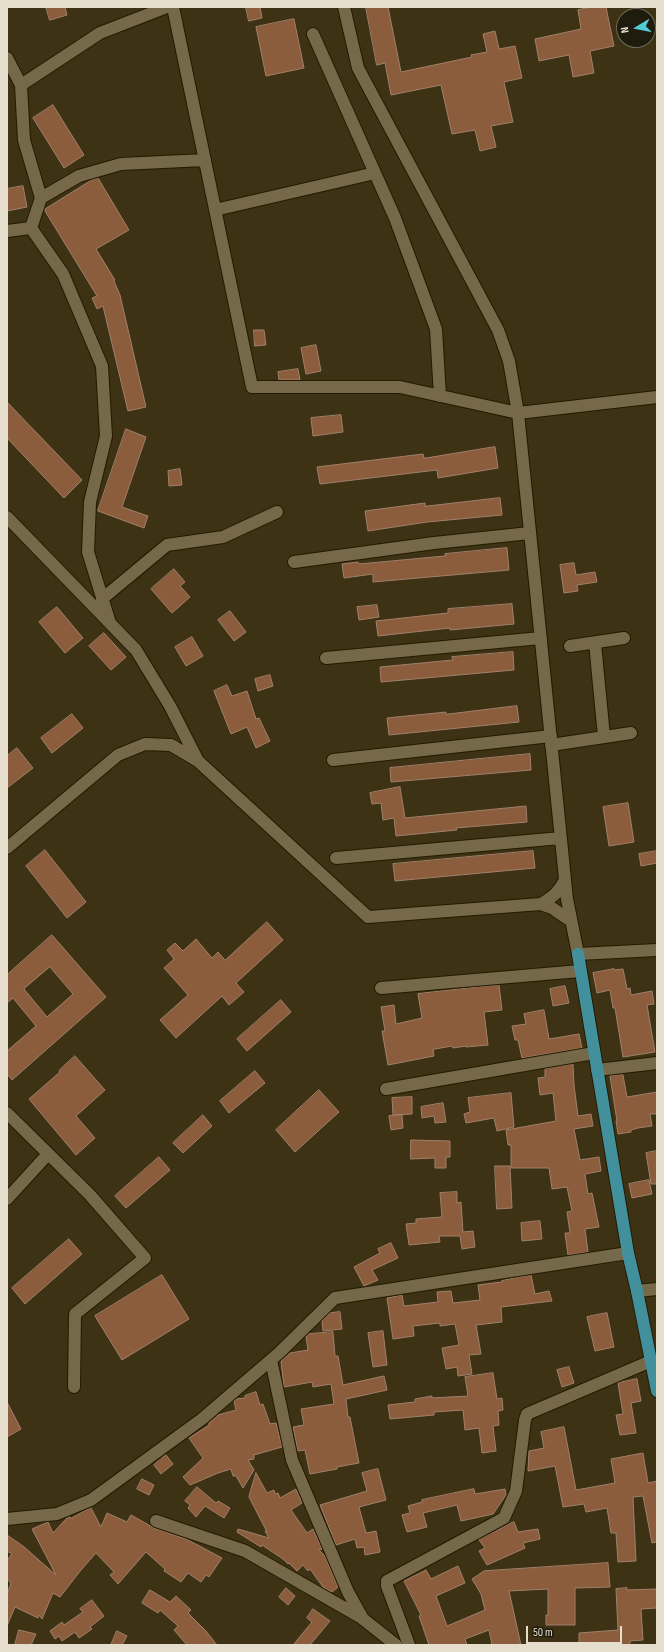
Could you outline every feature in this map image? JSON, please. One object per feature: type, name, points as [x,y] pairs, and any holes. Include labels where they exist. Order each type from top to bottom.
[{"type":"main road","points":[[578,954],[628,1253],[657,1391]]},
{"type":"street","points":[[21,85],[100,33],[167,7]]},
{"type":"street","points":[[173,7],[252,387],[400,387],[518,414],[657,397]]},
{"type":"street","points":[[344,7],[358,68],[498,330],[509,361],[518,414],[565,880],[578,954],[657,950]]},
{"type":"street","points":[[313,34],[395,218],[436,329],[440,396]]},
{"type":"street","points":[[7,58],[21,85],[24,140],[41,198],[31,228]]},
{"type":"street","points":[[41,198],[79,176],[121,164],[205,160]]},
{"type":"street","points":[[215,210],[375,173]]},
{"type":"street","points":[[7,232],[31,228]]},
{"type":"street","points":[[31,228],[63,274],[102,366],[106,436],[90,502],[88,552],[110,623]]},
{"type":"street","points":[[102,599],[167,545],[223,537],[276,512]]},
{"type":"street","points":[[7,517],[136,650],[170,706],[198,761]]},
{"type":"street","points":[[294,562],[434,542],[530,534]]},
{"type":"street","points":[[326,658],[541,638]]},
{"type":"street","points":[[570,646],[624,638]]},
{"type":"street","points":[[595,642],[604,737]]},
{"type":"street","points":[[333,760],[551,740],[604,737],[632,732]]},
{"type":"street","points":[[7,848],[118,755],[145,744],[171,745],[198,761],[368,917],[541,904],[552,908],[571,921]]},
{"type":"street","points":[[336,858],[561,838]]},
{"type":"street","points":[[541,904],[553,897],[560,890],[565,880]]},
{"type":"street","points":[[381,988],[580,971]]},
{"type":"street","points":[[386,1089],[594,1053]]},
{"type":"street","points":[[597,1070],[657,1063]]},
{"type":"street","points":[[7,1114],[90,1195],[145,1258],[75,1314],[74,1387]]},
{"type":"street","points":[[7,1199],[48,1154]]},
{"type":"street","points":[[7,1520],[57,1514],[91,1500],[202,1419],[271,1360],[335,1298],[628,1253]]},
{"type":"street","points":[[637,1291],[657,1289]]},
{"type":"street","points":[[271,1360],[292,1460],[348,1592],[363,1619]]},
{"type":"street","points":[[409,1645],[387,1586],[387,1581],[504,1518],[516,1491],[525,1420],[528,1414],[651,1361]]},
{"type":"street","points":[[156,1521],[245,1551],[363,1619],[396,1645]]},
{"type":"building","points":[[46,7],[65,7],[67,15],[50,20]]},
{"type":"building","points":[[246,7],[260,7],[262,18],[249,21]]},
{"type":"building","points":[[366,7],[388,7],[401,72],[472,57],[471,55],[487,52],[483,34],[495,31],[499,49],[515,46],[522,78],[504,82],[513,122],[491,126],[496,147],[480,151],[475,130],[452,134],[441,85],[391,95],[385,63],[377,65]]},
{"type":"building","points":[[593,7],[606,7],[614,46],[590,51],[594,73],[573,77],[569,55],[539,61],[535,39],[581,29],[578,10]]},
{"type":"building","points":[[294,19],[304,68],[266,76],[256,27]]},
{"type":"building","points":[[53,105],[84,155],[64,168],[33,118]]},
{"type":"building","points":[[98,178],[129,230],[96,249],[115,280],[114,281],[120,295],[146,407],[128,411],[103,306],[97,309],[92,298],[97,296],[45,211],[45,209],[90,181]]},
{"type":"building","points":[[23,186],[27,207],[7,211],[7,189]]},
{"type":"building","points":[[254,330],[264,330],[266,345],[255,346]]},
{"type":"building","points":[[316,345],[321,371],[306,374],[301,348]]},
{"type":"building","points":[[298,369],[300,380],[279,380],[278,372]]},
{"type":"building","points":[[7,402],[82,480],[64,498],[7,438]]},
{"type":"building","points":[[341,415],[343,432],[313,436],[311,418]]},
{"type":"building","points":[[126,429],[146,437],[122,507],[148,516],[144,528],[98,511]]},
{"type":"building","points":[[495,447],[498,468],[438,478],[437,470],[320,484],[317,467],[423,454],[424,458]]},
{"type":"building","points":[[180,469],[182,485],[169,486],[168,471]]},
{"type":"building","points":[[500,498],[502,515],[427,522],[368,531],[365,511],[425,503],[425,506]]},
{"type":"building","points":[[507,548],[509,570],[373,582],[373,574],[344,578],[342,564],[358,562],[359,564],[445,556],[445,554]]},
{"type":"building","points":[[574,563],[576,575],[595,572],[597,582],[577,585],[578,591],[564,593],[560,565]]},
{"type":"building","points":[[174,569],[185,582],[180,586],[190,597],[172,613],[151,589]]},
{"type":"building","points":[[512,604],[514,624],[450,630],[450,628],[378,636],[376,621],[448,613],[448,609]]},
{"type":"building","points":[[377,605],[379,617],[359,620],[357,607]]},
{"type":"building","points":[[57,607],[83,638],[65,653],[39,622]]},
{"type":"building","points":[[230,611],[246,632],[234,641],[218,620]]},
{"type":"building","points":[[104,633],[126,657],[111,670],[89,646]]},
{"type":"building","points":[[192,637],[203,656],[186,666],[175,647]]},
{"type":"building","points":[[513,652],[514,670],[381,682],[380,667],[453,660],[452,657]]},
{"type":"building","points":[[270,675],[273,686],[258,691],[255,679]]},
{"type":"building","points":[[227,685],[232,696],[247,691],[256,719],[259,718],[270,741],[256,748],[247,727],[231,734],[214,691]]},
{"type":"building","points":[[517,706],[519,722],[389,735],[387,718],[446,712],[446,714]]},
{"type":"building","points":[[72,714],[83,728],[52,753],[41,738]]},
{"type":"building","points":[[17,748],[33,768],[7,788],[7,756]]},
{"type":"building","points":[[530,754],[531,770],[391,782],[390,768]]},
{"type":"building","points":[[400,787],[405,818],[526,806],[527,822],[456,828],[457,830],[396,836],[394,818],[383,820],[381,803],[372,804],[370,793]]},
{"type":"building","points":[[628,803],[634,842],[609,846],[603,807]]},
{"type":"building","points":[[45,850],[86,902],[67,918],[26,866]]},
{"type":"building","points":[[533,851],[535,868],[395,881],[393,864]]},
{"type":"building","points":[[657,851],[657,863],[641,866],[639,854]]},
{"type":"building","points":[[267,922],[283,940],[236,983],[244,992],[229,1005],[222,996],[176,1038],[160,1020],[188,995],[164,968],[174,959],[167,950],[175,943],[183,951],[196,939],[212,958],[218,952],[225,960]]},
{"type":"building","points":[[52,935],[106,997],[12,1080],[7,1074],[7,1051],[36,1026],[13,998],[7,1003],[7,975]],"holes":[[[50,967],[73,994],[47,1017],[24,989]]]},
{"type":"building","points":[[623,969],[627,989],[630,988],[631,995],[652,991],[654,1004],[647,1005],[655,1052],[623,1057],[615,1008],[613,1008],[610,990],[597,993],[593,973]]},
{"type":"building","points":[[499,985],[502,1010],[484,1012],[488,1045],[453,1048],[452,1046],[435,1049],[433,1050],[434,1056],[388,1065],[382,1031],[385,1031],[381,1007],[394,1005],[396,1024],[422,1018],[418,994]]},
{"type":"building","points":[[565,986],[569,1003],[553,1006],[550,989]]},
{"type":"building","points":[[281,1000],[291,1012],[247,1051],[237,1039]]},
{"type":"building","points":[[544,1010],[549,1039],[579,1034],[582,1048],[522,1058],[518,1040],[515,1040],[512,1026],[526,1024],[524,1014]]},
{"type":"building","points":[[75,1056],[105,1090],[76,1116],[95,1138],[76,1155],[29,1099],[60,1072],[59,1071]]},
{"type":"building","points":[[573,1064],[578,1116],[591,1114],[593,1126],[574,1129],[580,1160],[599,1157],[601,1171],[585,1174],[588,1194],[592,1193],[599,1227],[585,1229],[588,1252],[568,1255],[565,1233],[570,1233],[567,1212],[572,1211],[567,1187],[552,1189],[549,1168],[511,1168],[511,1145],[508,1145],[506,1130],[556,1121],[553,1093],[540,1095],[538,1078],[545,1077],[545,1069]]},
{"type":"building","points":[[255,1071],[265,1083],[229,1113],[220,1101]]},
{"type":"building","points":[[623,1075],[627,1097],[657,1092],[657,1114],[650,1114],[652,1126],[638,1128],[631,1130],[631,1132],[618,1134],[610,1076]]},
{"type":"building","points":[[319,1090],[339,1112],[295,1152],[276,1130]]},
{"type":"building","points":[[511,1093],[514,1127],[497,1131],[494,1118],[466,1123],[464,1114],[470,1112],[468,1098]]},
{"type":"building","points":[[412,1097],[412,1114],[393,1115],[392,1098]]},
{"type":"building","points":[[443,1103],[446,1122],[435,1123],[434,1116],[422,1118],[421,1107]]},
{"type":"building","points":[[203,1115],[212,1126],[183,1153],[173,1143]]},
{"type":"building","points":[[402,1115],[403,1128],[391,1130],[389,1116]]},
{"type":"building","points":[[411,1140],[450,1141],[450,1157],[446,1157],[446,1168],[435,1168],[435,1158],[411,1159]]},
{"type":"building","points":[[657,1151],[657,1184],[651,1184],[646,1153]]},
{"type":"building","points":[[159,1157],[170,1170],[126,1208],[115,1196]]},
{"type":"building","points":[[495,1166],[510,1166],[512,1208],[497,1209]]},
{"type":"building","points":[[649,1180],[652,1194],[632,1198],[629,1184]]},
{"type":"building","points":[[457,1192],[457,1203],[461,1202],[463,1232],[473,1231],[475,1247],[462,1249],[460,1236],[439,1236],[440,1242],[409,1245],[406,1224],[416,1223],[416,1219],[442,1217],[440,1193]]},
{"type":"building","points":[[540,1221],[542,1239],[522,1241],[521,1223]]},
{"type":"building","points":[[69,1239],[82,1254],[25,1304],[12,1288]]},
{"type":"building","points":[[391,1243],[398,1258],[372,1270],[378,1280],[364,1286],[354,1267],[380,1253],[378,1249]]},
{"type":"building","points":[[162,1275],[189,1319],[122,1360],[95,1316]]},
{"type":"building","points":[[531,1275],[535,1294],[549,1291],[552,1301],[501,1307],[502,1322],[476,1325],[481,1354],[469,1355],[472,1374],[458,1376],[457,1367],[446,1369],[442,1348],[459,1345],[455,1324],[440,1326],[440,1323],[413,1326],[414,1336],[393,1339],[387,1298],[402,1295],[404,1306],[438,1302],[437,1292],[451,1291],[453,1303],[480,1300],[478,1285],[502,1282]]},
{"type":"building","points":[[340,1312],[342,1329],[323,1331],[322,1321],[330,1313]]},
{"type":"building","points":[[607,1313],[614,1347],[595,1351],[587,1317]]},
{"type":"building","points":[[383,1331],[387,1365],[373,1367],[368,1333]]},
{"type":"building","points":[[333,1332],[335,1356],[338,1356],[343,1385],[384,1376],[387,1390],[346,1399],[348,1417],[350,1417],[359,1463],[310,1474],[305,1450],[298,1451],[293,1427],[304,1425],[301,1409],[334,1404],[331,1384],[313,1387],[312,1382],[284,1387],[281,1361],[290,1353],[308,1350],[306,1337],[309,1334]]},
{"type":"building","points":[[569,1367],[574,1383],[562,1387],[557,1370]]},
{"type":"building","points":[[493,1373],[497,1399],[502,1398],[503,1410],[498,1411],[499,1425],[493,1426],[496,1451],[482,1453],[479,1428],[465,1430],[463,1410],[434,1412],[434,1415],[390,1419],[388,1405],[415,1402],[415,1399],[432,1396],[432,1398],[468,1396],[465,1377]]},
{"type":"building","points":[[637,1379],[641,1401],[631,1403],[636,1433],[620,1435],[616,1415],[623,1414],[618,1383]]},
{"type":"building","points":[[256,1392],[260,1405],[263,1404],[270,1424],[276,1423],[282,1447],[254,1455],[254,1459],[248,1460],[254,1470],[243,1488],[236,1476],[233,1476],[231,1469],[190,1485],[183,1477],[203,1458],[189,1438],[209,1425],[209,1423],[218,1415],[236,1410],[234,1401],[236,1399],[245,1398],[245,1396]]},
{"type":"building","points":[[7,1402],[21,1429],[7,1437]]},
{"type":"building","points":[[564,1427],[576,1490],[615,1483],[611,1459],[643,1453],[648,1483],[657,1481],[657,1542],[652,1543],[643,1496],[633,1497],[636,1561],[618,1562],[616,1533],[611,1533],[607,1508],[586,1512],[584,1504],[563,1507],[555,1466],[528,1471],[529,1451],[544,1448],[541,1432]]},
{"type":"building","points":[[166,1455],[173,1464],[161,1474],[154,1465]]},
{"type":"building","points":[[378,1469],[386,1500],[359,1507],[366,1533],[376,1531],[380,1552],[365,1555],[364,1547],[357,1548],[355,1539],[336,1545],[320,1505],[367,1491],[362,1473]]},
{"type":"building","points":[[256,1473],[267,1493],[274,1490],[275,1494],[278,1493],[280,1498],[296,1489],[302,1503],[291,1510],[307,1533],[313,1529],[322,1549],[319,1550],[325,1556],[338,1587],[332,1592],[323,1587],[310,1569],[308,1571],[303,1565],[297,1571],[289,1563],[288,1564],[262,1545],[261,1547],[237,1532],[238,1529],[269,1538],[249,1497]]},
{"type":"building","points":[[142,1479],[154,1485],[149,1495],[137,1489]]},
{"type":"building","points":[[197,1487],[216,1503],[218,1501],[230,1508],[224,1518],[205,1506],[196,1517],[188,1508],[190,1505],[185,1501]]},
{"type":"building","points":[[474,1489],[475,1494],[505,1489],[506,1495],[493,1514],[461,1521],[457,1505],[423,1513],[427,1527],[407,1532],[402,1515],[410,1513],[408,1506],[422,1502],[422,1500]]},
{"type":"building","points":[[91,1508],[101,1527],[107,1513],[127,1522],[131,1515],[154,1528],[186,1539],[222,1558],[209,1577],[206,1575],[201,1582],[188,1573],[181,1582],[164,1571],[165,1569],[146,1552],[118,1584],[110,1575],[114,1572],[96,1553],[60,1597],[53,1593],[42,1619],[39,1615],[38,1618],[15,1607],[7,1626],[7,1594],[11,1583],[7,1579],[7,1560],[12,1554],[7,1551],[7,1535],[23,1546],[56,1575],[32,1529],[48,1522],[53,1533],[67,1518],[71,1518]]},
{"type":"building","points":[[514,1522],[518,1532],[538,1529],[540,1539],[523,1543],[525,1548],[487,1565],[479,1551],[485,1548],[479,1540]]},
{"type":"building","points":[[608,1563],[610,1587],[575,1588],[575,1625],[546,1625],[546,1615],[548,1615],[548,1589],[509,1591],[521,1645],[492,1645],[489,1630],[465,1639],[467,1645],[429,1645],[419,1616],[421,1615],[404,1581],[426,1570],[431,1579],[458,1566],[465,1583],[436,1596],[447,1626],[485,1610],[481,1594],[472,1579],[484,1571]]},
{"type":"building","points":[[286,1588],[295,1596],[288,1605],[279,1597]]},
{"type":"building","points":[[627,1588],[627,1590],[657,1589],[657,1608],[641,1609],[643,1640],[630,1641],[630,1645],[579,1645],[579,1633],[618,1630],[616,1589]]},
{"type":"building","points":[[150,1590],[170,1602],[176,1596],[191,1610],[188,1613],[206,1631],[217,1645],[187,1645],[174,1630],[178,1626],[160,1610],[158,1613],[142,1603]]},
{"type":"building","points":[[92,1600],[104,1616],[90,1627],[92,1629],[79,1638],[75,1632],[62,1641],[59,1636],[55,1639],[50,1631],[62,1622],[64,1625],[83,1612],[80,1609]]},
{"type":"building","points":[[313,1609],[330,1621],[310,1645],[293,1645],[312,1622],[307,1618]]},
{"type":"building","points":[[19,1630],[36,1634],[31,1645],[15,1645]]},
{"type":"building","points":[[117,1631],[127,1636],[122,1645],[111,1645]]}]
